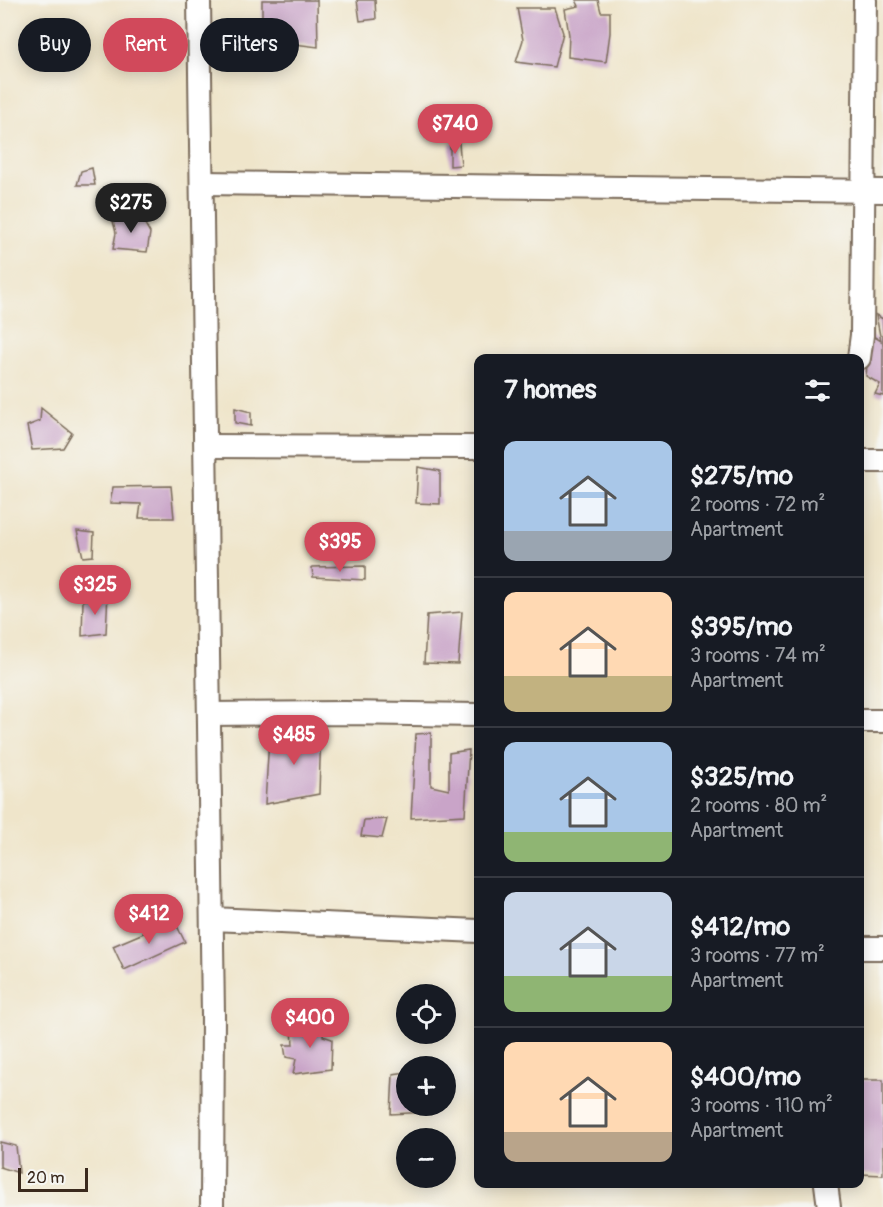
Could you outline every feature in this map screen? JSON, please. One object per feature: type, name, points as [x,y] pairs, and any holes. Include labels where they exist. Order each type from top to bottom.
[{"type":"street","points":[[199,0],[212,919],[213,1207]]},
{"type":"street","points":[[859,354],[873,191],[865,0]]},
{"type":"street","points":[[202,183],[873,191]]},
{"type":"street","points":[[206,446],[474,447]]},
{"type":"street","points":[[864,461],[883,461]]},
{"type":"street","points":[[209,714],[474,715]]},
{"type":"street","points":[[864,721],[883,721]]},
{"type":"street","points":[[212,919],[474,931]]},
{"type":"street","points":[[864,948],[883,948]]},
{"type":"street","points":[[827,1188],[829,1207]]},
{"type":"building","points":[[262,0],[317,0],[318,47],[299,45],[299,18],[262,18]]},
{"type":"building","points":[[357,0],[375,0],[376,19],[360,21]]},
{"type":"building","points":[[576,0],[598,0],[601,12],[610,12],[606,62],[568,57],[569,35],[565,9],[579,6]]},
{"type":"building","points":[[517,8],[555,8],[563,33],[554,67],[516,62],[523,40]]},
{"type":"building","points":[[459,143],[461,165],[450,166],[450,144]]},
{"type":"building","points":[[92,168],[95,185],[77,185],[81,171]]},
{"type":"building","points":[[140,215],[150,233],[147,252],[113,249],[116,233],[112,217]]},
{"type":"building","points":[[876,315],[883,319],[883,396],[875,394],[880,384],[866,376],[870,334],[881,341]]},
{"type":"building","points":[[41,408],[72,433],[63,448],[32,450],[27,426],[40,421]]},
{"type":"building","points":[[235,408],[251,412],[251,426],[235,423]]},
{"type":"building","points":[[418,467],[440,471],[440,504],[416,503]]},
{"type":"building","points":[[171,486],[174,518],[139,518],[141,504],[110,503],[113,487]]},
{"type":"building","points":[[77,531],[94,533],[93,556],[83,557]]},
{"type":"building","points":[[365,566],[365,580],[313,577],[312,567]]},
{"type":"building","points":[[108,593],[106,633],[82,636],[83,601]]},
{"type":"building","points":[[462,612],[458,664],[424,663],[427,615]]},
{"type":"building","points":[[321,728],[319,794],[265,804],[269,738]]},
{"type":"building","points":[[431,733],[431,786],[449,790],[449,753],[469,750],[465,815],[411,818],[416,734]]},
{"type":"building","points":[[387,819],[382,838],[361,836],[364,820]]},
{"type":"building","points":[[174,920],[185,942],[124,970],[113,946]]},
{"type":"building","points":[[324,1022],[323,1036],[332,1039],[331,1069],[293,1074],[296,1059],[286,1057],[284,1045],[293,1045],[292,1028]]},
{"type":"building","points":[[393,1074],[396,1074],[396,1114],[391,1114]]},
{"type":"building","points":[[864,1080],[883,1080],[883,1175],[864,1174]]},
{"type":"building","points":[[0,1142],[16,1146],[19,1173],[0,1167]]}]
